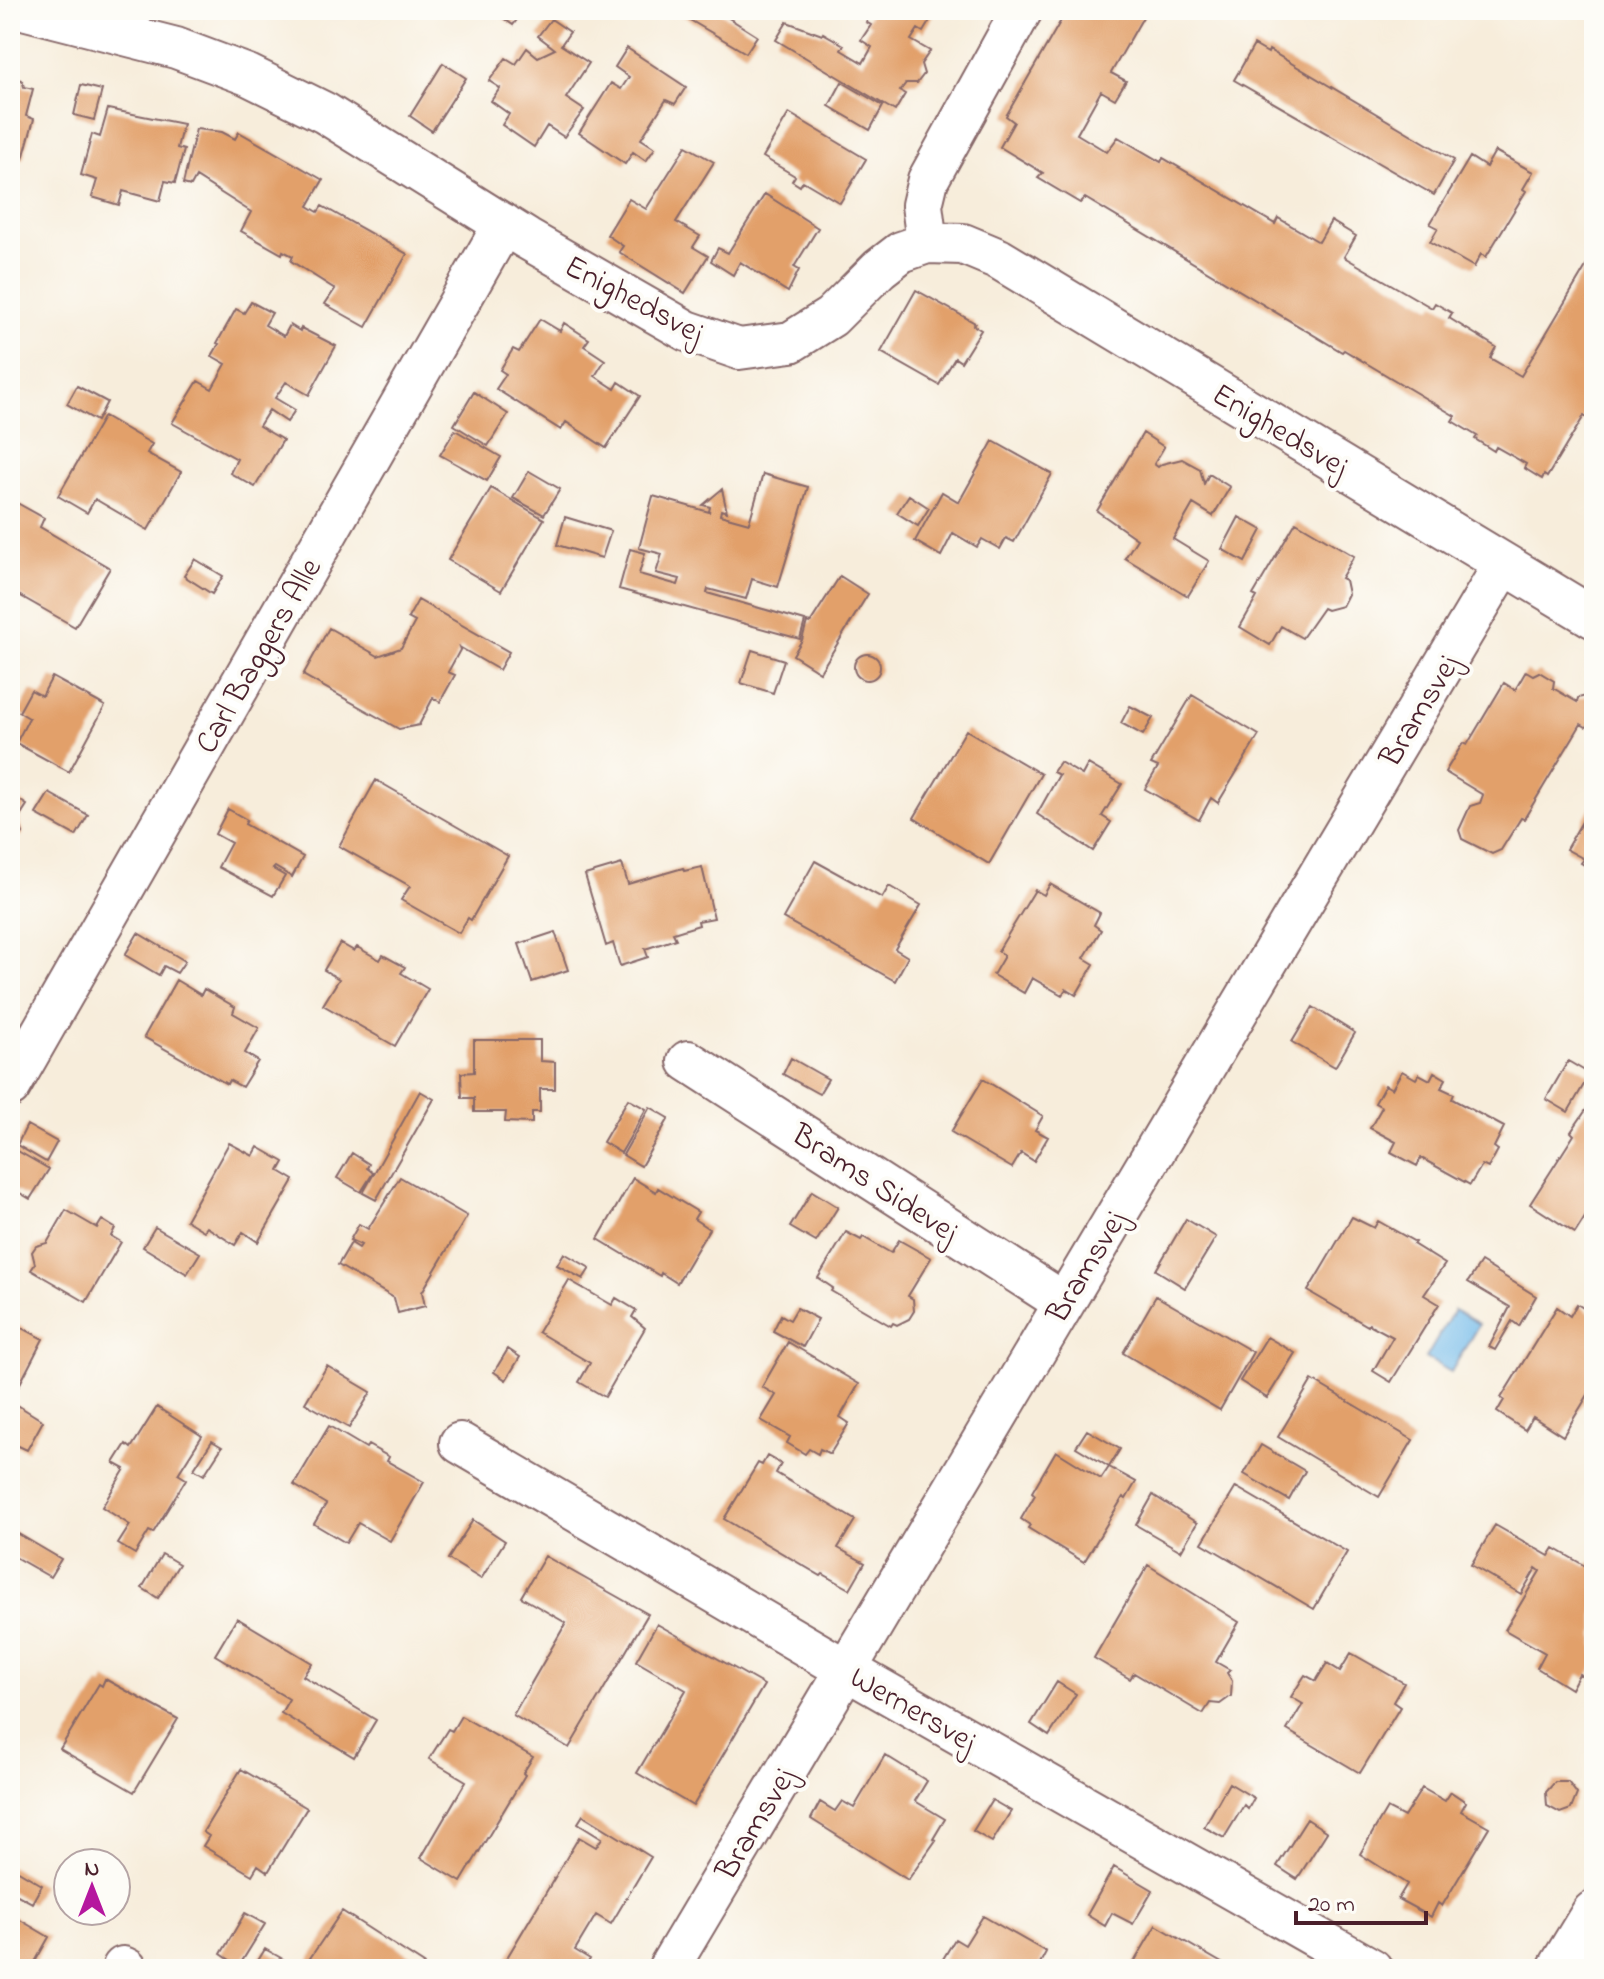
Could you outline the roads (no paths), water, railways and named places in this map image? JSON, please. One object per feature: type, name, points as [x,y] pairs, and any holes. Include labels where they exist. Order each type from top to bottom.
[{"type":"street","name":"Enighedsvej","points":[[27,10],[70,15],[176,48],[248,75],[325,113],[504,224],[687,331],[739,349],[791,342],[831,317],[879,269],[901,252],[927,243],[963,244],[999,259],[1594,618]]},
{"type":"street","points":[[927,243],[922,205],[928,180],[1022,10]]},
{"type":"street","name":"Carl Baggers Alle","points":[[10,1087],[504,224]]},
{"type":"street","name":"Bramsvej","points":[[668,1969],[1504,564]]},
{"type":"street","name":"Brams Sidevej","points":[[688,1061],[1063,1302]]},
{"type":"street","name":"Wernersvej","points":[[460,1443],[845,1669],[1372,1969]]},
{"type":"street","points":[[1560,1969],[1594,1913]]},
{"type":"water","points":[[1454,1310],[1479,1324],[1451,1372],[1426,1358]]}]
